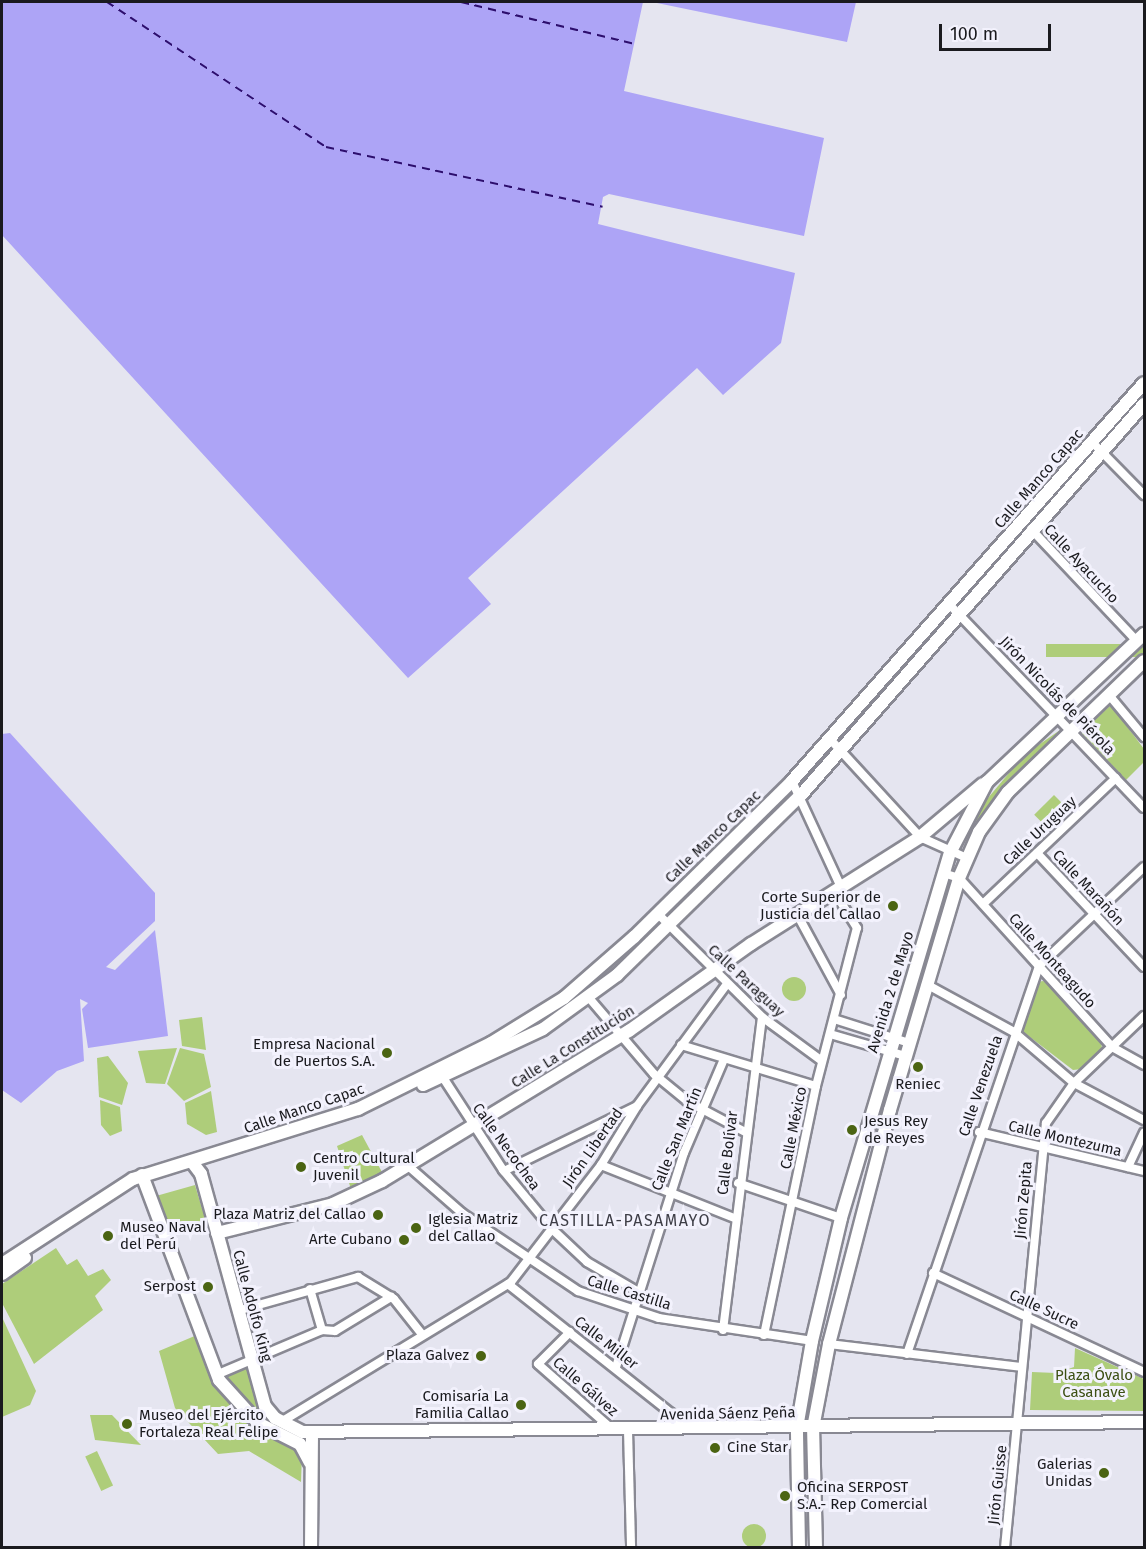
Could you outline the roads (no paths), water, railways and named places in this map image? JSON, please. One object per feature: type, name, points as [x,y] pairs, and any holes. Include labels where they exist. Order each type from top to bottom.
[{"type":"main road","name":"Calle Manco Capac","points":[[195,1164],[344,1121],[442,1076],[564,998],[657,913],[792,781],[1144,383]]},
{"type":"main road","name":"Calle Manco Capac","points":[[195,1164],[358,1109],[466,1060],[535,1034],[590,999],[802,794],[1031,529],[1144,404]]},
{"type":"main road","name":"Avenida 2 de Mayo","points":[[800,1548],[797,1428],[812,1341],[841,1218],[950,853],[987,782],[1141,638]]},
{"type":"main road","name":"Avenida 2 de Mayo","points":[[816,1548],[813,1428],[829,1344],[905,1056],[959,878],[967,858],[997,805],[1144,661]]},
{"type":"main road","name":"Calle La Constitución","points":[[216,1233],[345,1200],[407,1166],[620,1036],[797,914],[839,891],[921,837],[987,782]]},
{"type":"main road","points":[[877,1092],[894,1097]]},
{"type":"main road","points":[[2,1264],[143,1178],[195,1164]]},
{"type":"main road","name":"Calle Adolfo King","points":[[195,1164],[265,1406],[281,1422]]},
{"type":"main road","points":[[2,1274],[143,1178]]},
{"type":"main road","points":[[143,1178],[216,1375],[242,1410],[303,1448],[310,1463]]},
{"type":"main road","points":[[281,1422],[312,1434]]},
{"type":"main road","name":"Avenida Sáenz Peña","points":[[312,1434],[1017,1426],[1144,1422]]},
{"type":"main road","points":[[303,1448],[312,1434]]},
{"type":"main road","points":[[311,1548],[312,1434]]},
{"type":"street","points":[[1091,441],[1144,495]]},
{"type":"street","name":"Calle Ayacucho","points":[[1031,529],[1141,638]]},
{"type":"street","name":"Jirón Nicolás de Piérola","points":[[949,604],[1144,808]]},
{"type":"street","points":[[1109,695],[1144,737]]},
{"type":"street","points":[[830,739],[921,837],[950,853],[967,858]]},
{"type":"street","name":"Calle Uruguay","points":[[982,904],[1116,778]]},
{"type":"street","points":[[792,781],[802,794],[839,891]]},
{"type":"street","name":"Calle Marañón","points":[[1037,853],[1144,967]]},
{"type":"street","name":"Calle Venezuela","points":[[907,1354],[979,1132],[1038,966],[1144,867]]},
{"type":"street","points":[[943,873],[959,878]]},
{"type":"street","name":"Calle Monteagudo","points":[[959,878],[1112,1047],[1144,1065]]},
{"type":"street","name":"Calle México","points":[[764,1335],[816,1086],[857,928],[839,891]]},
{"type":"street","name":"Calle Paraguay","points":[[657,913],[713,972],[762,1017],[822,1061]]},
{"type":"street","points":[[797,914],[841,995]]},
{"type":"street","name":"Jirón Libertad","points":[[281,1422],[421,1333],[508,1284],[601,1165],[657,1077],[727,984]]},
{"type":"street","points":[[926,984],[1014,1032],[1074,1083],[1144,1120]]},
{"type":"street","points":[[590,999],[657,1077],[702,1110],[745,1132]]},
{"type":"street","name":"Jirón Zepita","points":[[1017,1426],[1042,1148],[1048,1118],[1074,1083],[1144,1016]]},
{"type":"street","name":"Calle Bolívar","points":[[723,1329],[752,1067],[762,1017]]},
{"type":"street","points":[[834,1019],[909,1042]]},
{"type":"street","points":[[863,1044],[873,1038],[869,1030]]},
{"type":"street","points":[[830,1034],[905,1056]]},
{"type":"street","points":[[681,1045],[816,1086]]},
{"type":"street","name":"Calle San Martín","points":[[616,1367],[670,1193],[724,1059]]},
{"type":"street","name":"Calle Necochea","points":[[442,1076],[472,1126],[504,1171],[552,1229],[587,1262],[640,1293]]},
{"type":"street","points":[[504,1171],[637,1106]]},
{"type":"street","name":"Calle Montezuma","points":[[979,1132],[1144,1171]]},
{"type":"street","points":[[1128,1167],[1144,1133]]},
{"type":"street","points":[[601,1165],[734,1218]]},
{"type":"street","name":"Calle Castilla","points":[[407,1166],[431,1191],[527,1260],[578,1291],[634,1310],[723,1329],[812,1341]]},
{"type":"street","points":[[738,1183],[793,1204],[841,1218]]},
{"type":"street","name":"Calle Sucre","points":[[933,1273],[1144,1372]]},
{"type":"street","points":[[237,1311],[358,1277],[391,1297],[421,1333]]},
{"type":"street","name":"Calle Miller","points":[[508,1284],[616,1367],[671,1413],[681,1430]]},
{"type":"street","points":[[310,1289],[322,1330]]},
{"type":"street","points":[[216,1375],[251,1358],[322,1330],[335,1331],[391,1297]]},
{"type":"street","name":"Calle Gálvez","points":[[570,1332],[538,1364],[614,1430]]},
{"type":"street","points":[[829,1344],[1021,1367]]},
{"type":"street","name":"Jirón Guisse","points":[[1005,1548],[1017,1426]]},
{"type":"street","points":[[628,1430],[632,1548]]},
{"type":"place","name":"Corte Superior de Justicia del Callao","points":[[893,906]]},
{"type":"place","name":"Empresa Nacional de Puertos S.A.","points":[[387,1053]]},
{"type":"place","name":"Reniec","points":[[918,1067]]},
{"type":"place","name":"Jesus Rey de Reyes","points":[[852,1130]]},
{"type":"place","name":"Centro Cultural Juvenil","points":[[301,1167]]},
{"type":"place","name":"Plaza Matriz del Callao","points":[[378,1215]]},
{"type":"place","name":"Iglesia Matriz del Callao","points":[[416,1228]]},
{"type":"place","name":"Museo Naval del Perú","points":[[108,1236]]},
{"type":"place","name":"Arte Cubano","points":[[404,1240]]},
{"type":"place","name":"Serpost","points":[[208,1287]]},
{"type":"place","name":"Plaza Galvez","points":[[481,1356]]},
{"type":"place","name":"Comisaría La Familia Callao","points":[[521,1405]]},
{"type":"place","name":"Museo del Ejército Fortaleza Real Felipe","points":[[127,1424]]},
{"type":"place","name":"Cine Star","points":[[715,1448]]},
{"type":"place","name":"Galerias Unidas","points":[[1104,1473]]},
{"type":"place","name":"Oficina SERPOST S.A.- Rep Comercial","points":[[785,1496]]},
{"type":"district","name":"CASTILLA-PASAMAYO","points":[[625,1221]]},
{"type":"park label","name":"Plaza Óvalo Casanave","points":[[1094,1384]]}]
